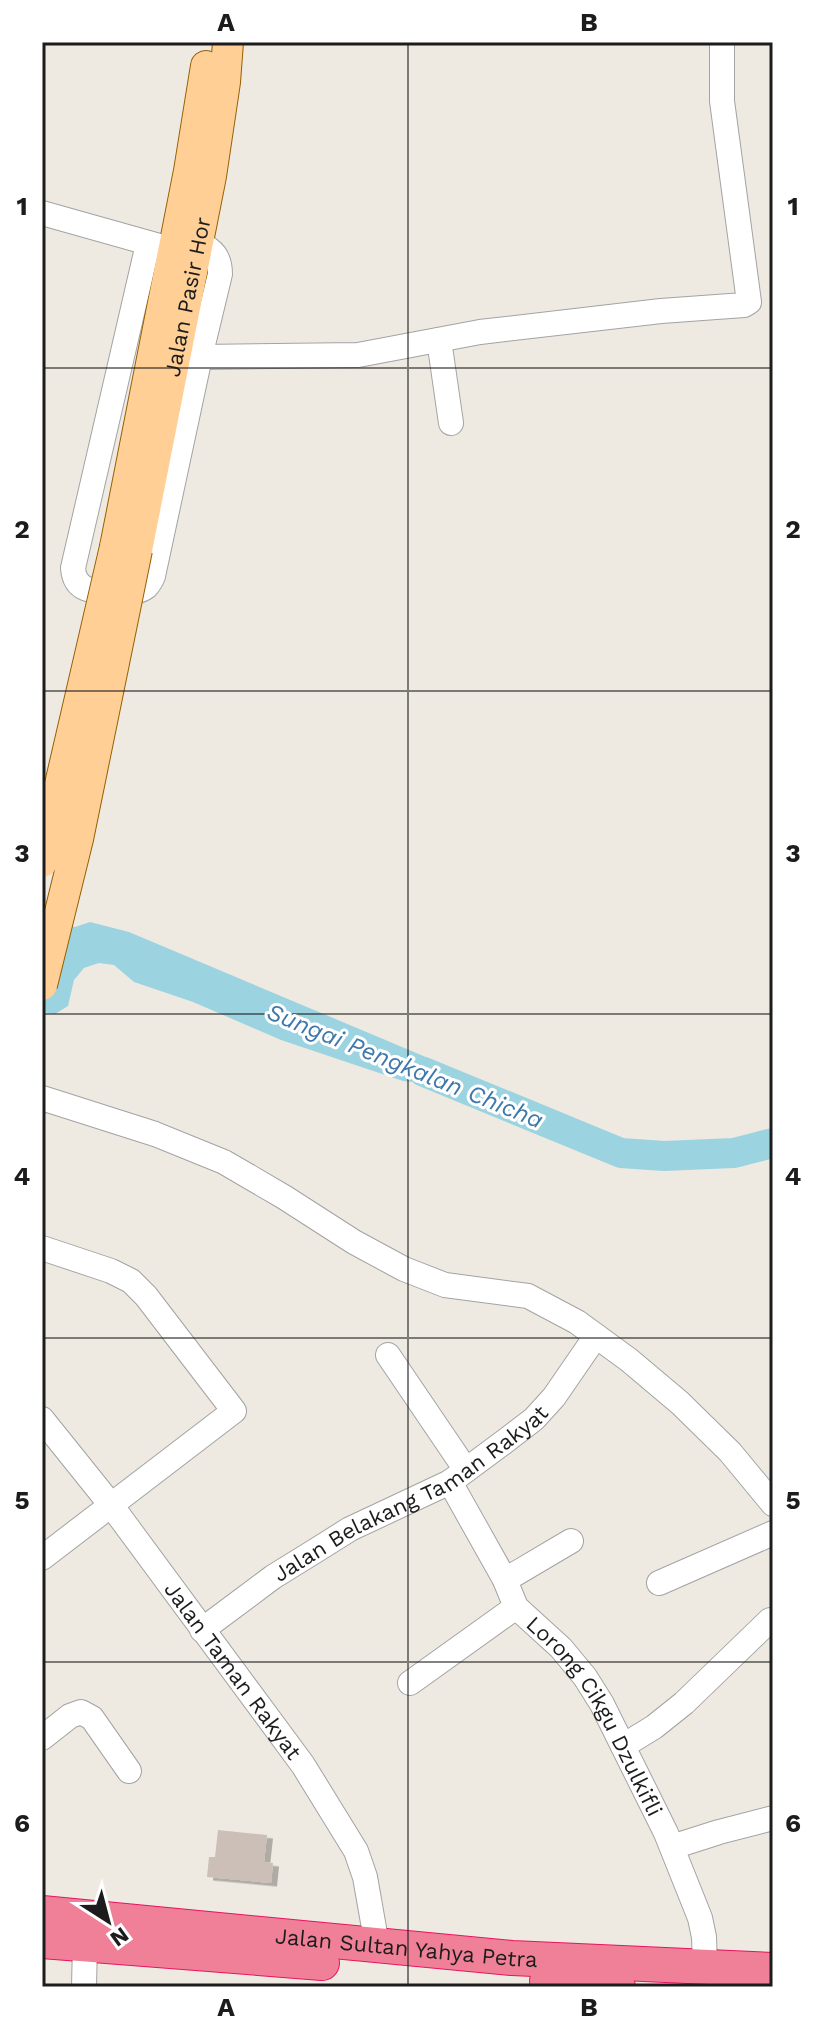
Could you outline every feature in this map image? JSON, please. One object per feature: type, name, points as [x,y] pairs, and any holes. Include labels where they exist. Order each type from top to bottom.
[{"type":"highway","name":"Jalan Sultan Yahya Petra","points":[[42,1913],[512,1958],[733,1973],[773,1970]]},
{"type":"highway","name":"Jalan Sultan Yahya Petra","points":[[42,1941],[618,1987]]},
{"type":"main road","name":"Jalan Pasir Hor","points":[[126,548],[173,245],[205,79],[208,42]]},
{"type":"main road","name":"Jalan Pasir Hor","points":[[173,245],[213,161],[228,42]]},
{"type":"main road","points":[[42,862],[126,548]]},
{"type":"main road","points":[[42,985],[78,839],[126,548]]},
{"type":"street","points":[[200,357],[358,355],[493,330],[744,305],[749,302],[722,101],[722,42]]},
{"type":"street","points":[[42,213],[173,245],[211,249],[220,264],[153,576],[142,590],[90,591],[74,578],[73,568],[173,245]]},
{"type":"street","points":[[439,340],[451,423]]},
{"type":"street","points":[[42,1098],[155,1134],[224,1162],[404,1269],[445,1285],[528,1296],[577,1322],[680,1403],[730,1452],[773,1504]]},
{"type":"street","points":[[42,1248],[111,1271],[131,1281],[146,1296],[234,1411],[42,1558]]},
{"type":"street","name":"Jalan Belakang Taman Rakyat","points":[[202,1630],[273,1577],[350,1529],[458,1476],[534,1419],[554,1397],[596,1336]]},
{"type":"street","name":"Lorong Cikgu Dzulkifli","points":[[388,1355],[458,1476],[516,1607],[561,1648],[585,1677],[672,1847],[700,1918],[704,1937],[733,1973]]},
{"type":"street","name":"Jalan Taman Rakyat","points":[[42,1419],[111,1505],[303,1765],[356,1851],[365,1877],[377,1945]]},
{"type":"street","points":[[659,1583],[773,1533]]},
{"type":"street","points":[[505,1580],[571,1541]]},
{"type":"street","points":[[410,1683],[516,1607]]},
{"type":"street","points":[[623,1746],[684,1703],[770,1620]]},
{"type":"street","points":[[42,1738],[70,1716],[81,1712],[92,1718],[129,1771]]},
{"type":"street","points":[[672,1847],[773,1818]]},
{"type":"street","points":[[84,1987],[85,1943]]},
{"type":"water","points":[[42,919],[75,927],[90,922],[129,932],[440,1063],[465,1087],[403,1081],[281,1040],[193,1002],[134,982],[114,965],[99,963],[84,968],[74,980],[68,1006],[55,1014],[42,1012]]},
{"type":"building","points":[[218,1830],[267,1835],[264,1862],[273,1863],[271,1883],[207,1877],[209,1857],[215,1857]]},
{"type":"waterway","name":"Sungai Pengkalan Chicha","points":[[424,1072],[621,1153],[664,1156],[734,1153],[773,1143]]}]
